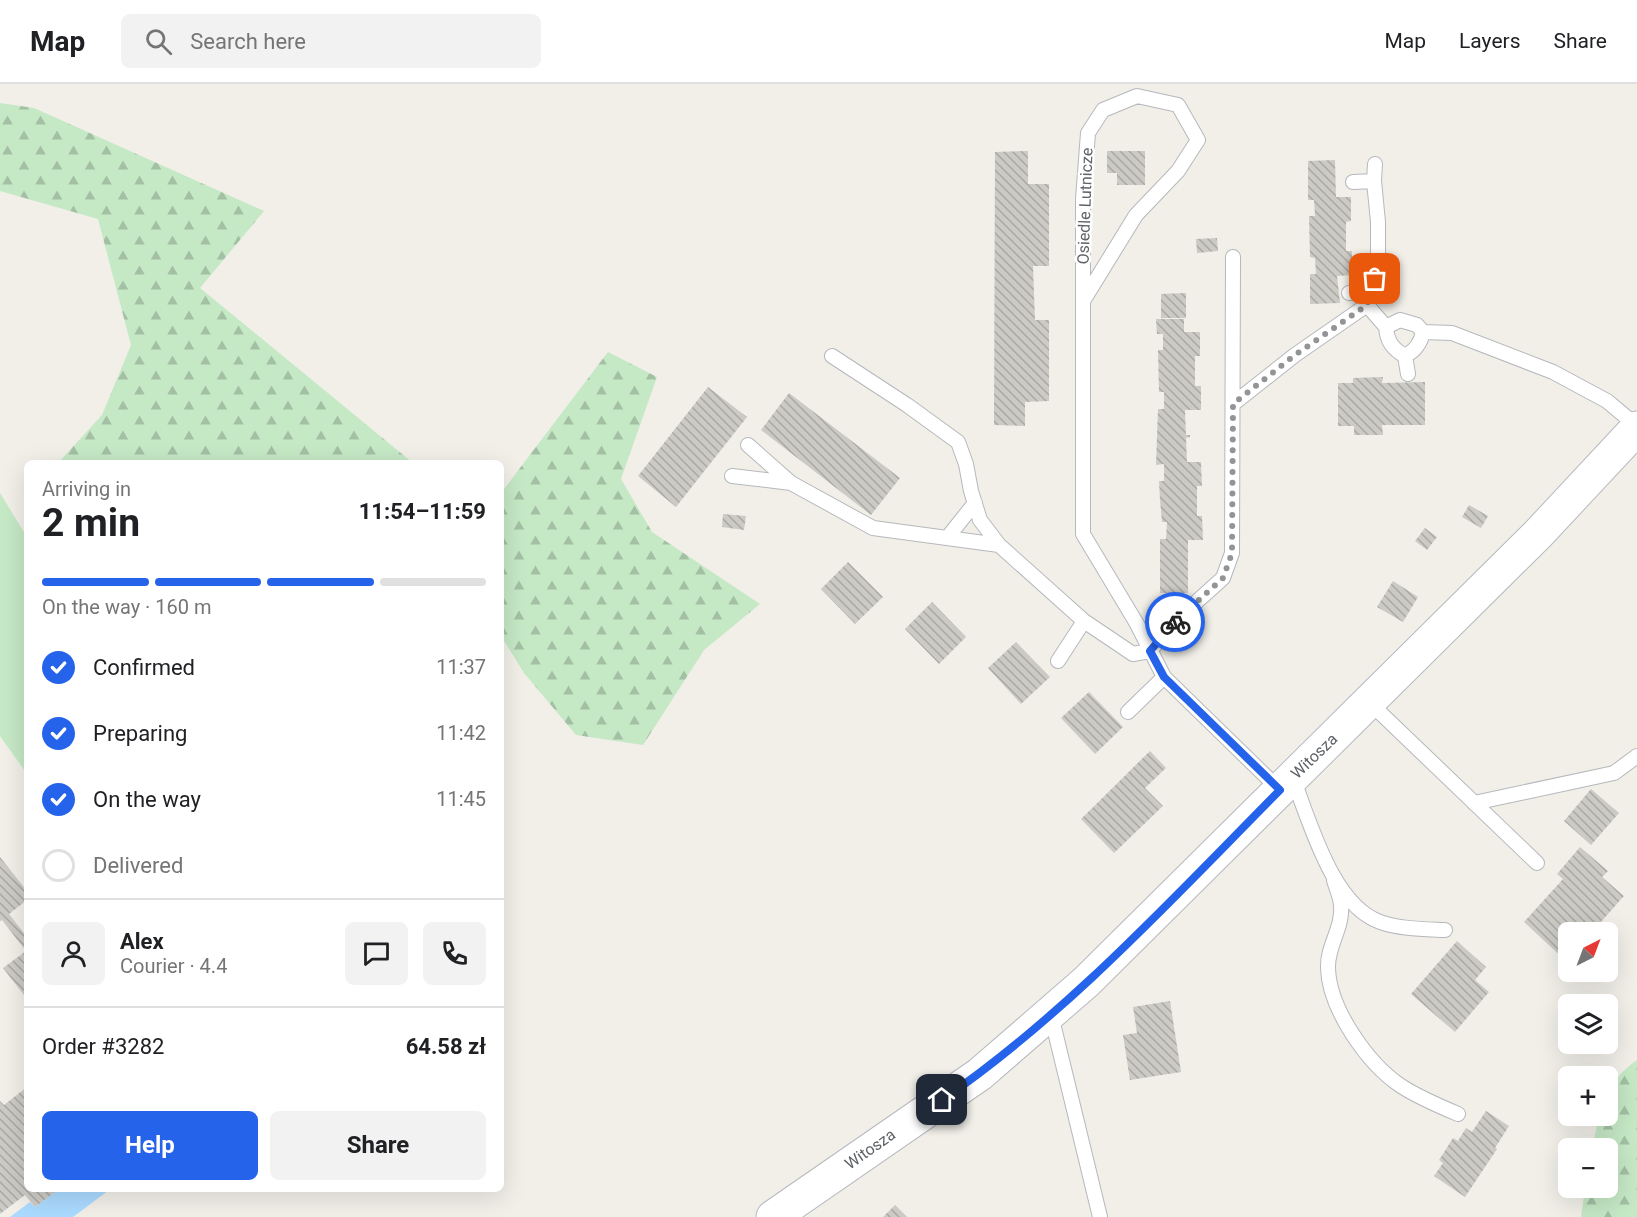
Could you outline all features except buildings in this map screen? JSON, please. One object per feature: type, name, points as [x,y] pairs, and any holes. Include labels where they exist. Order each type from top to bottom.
[{"type":"street","name":"Witosza","points":[[773,1217],[980,1074],[1086,982],[1539,533],[1637,427]]},
{"type":"lane","name":"Osiedle Lutnicze","points":[[1083,301],[1136,215],[1178,171],[1198,140],[1178,105],[1137,96],[1102,110],[1088,133],[1083,199],[1083,301],[1083,534],[1137,624],[1164,677],[1286,783]]},
{"type":"lane","points":[[1233,404],[1295,355],[1367,305],[1373,291],[1378,267],[1375,164]]},
{"type":"lane","points":[[1353,182],[1374,181]]},
{"type":"lane","points":[[832,356],[907,405],[958,442],[980,520],[999,545],[1084,621],[1133,654],[1150,651],[1173,623],[1223,578],[1232,553],[1233,257]]},
{"type":"lane","points":[[1349,292],[1373,291]]},
{"type":"lane","points":[[1367,305],[1386,327],[1389,342],[1395,351],[1405,356],[1412,353],[1423,332]]},
{"type":"lane","points":[[1386,327],[1393,321],[1400,320],[1417,325],[1423,332],[1452,333],[1552,372],[1607,401],[1637,427]]},
{"type":"lane","points":[[1405,356],[1408,374]]},
{"type":"lane","points":[[748,445],[791,483],[873,528],[999,545]]},
{"type":"lane","points":[[732,476],[791,483]]},
{"type":"lane","points":[[947,538],[975,503]]},
{"type":"lane","points":[[1058,661],[1084,621]]},
{"type":"lane","points":[[1128,712],[1164,677]]},
{"type":"lane","points":[[1369,702],[1537,863]]},
{"type":"lane","points":[[1473,803],[1546,790],[1614,773],[1637,756]]},
{"type":"lane","points":[[1286,783],[1334,880],[1349,900],[1378,922],[1401,927],[1444,930]]},
{"type":"lane","points":[[1334,880],[1341,906],[1340,923],[1331,943],[1327,967],[1331,992],[1339,1012],[1382,1070],[1400,1085],[1458,1114]]},
{"type":"lane","points":[[1051,1013],[1100,1217]]},
{"type":"green space","points":[[0,103],[34,108],[264,211],[200,288],[409,460],[61,460],[102,415],[131,345],[98,219],[0,191]]},
{"type":"green space","points":[[608,352],[657,377],[621,479],[652,532],[760,604],[704,650],[643,745],[576,735],[524,673],[504,641],[504,489]]},
{"type":"green space","points":[[0,493],[24,532],[24,770],[0,736]]},
{"type":"green space","points":[[1637,1060],[1637,1217],[1581,1217],[1584,1198],[1618,1198],[1618,1138],[1594,1138],[1597,1126],[1618,1126],[1618,1078]]},
{"type":"water","points":[[55,1192],[106,1192],[73,1217],[10,1217],[30,1202],[35,1207]]},
{"type":"way so far","points":[[1175,622],[1223,578],[1232,553],[1233,404],[1295,355],[1367,305],[1375,279]]},
{"type":"route","points":[[942,1100],[980,1074],[1086,982],[1280,790],[1164,677],[1150,651],[1175,622]]}]
